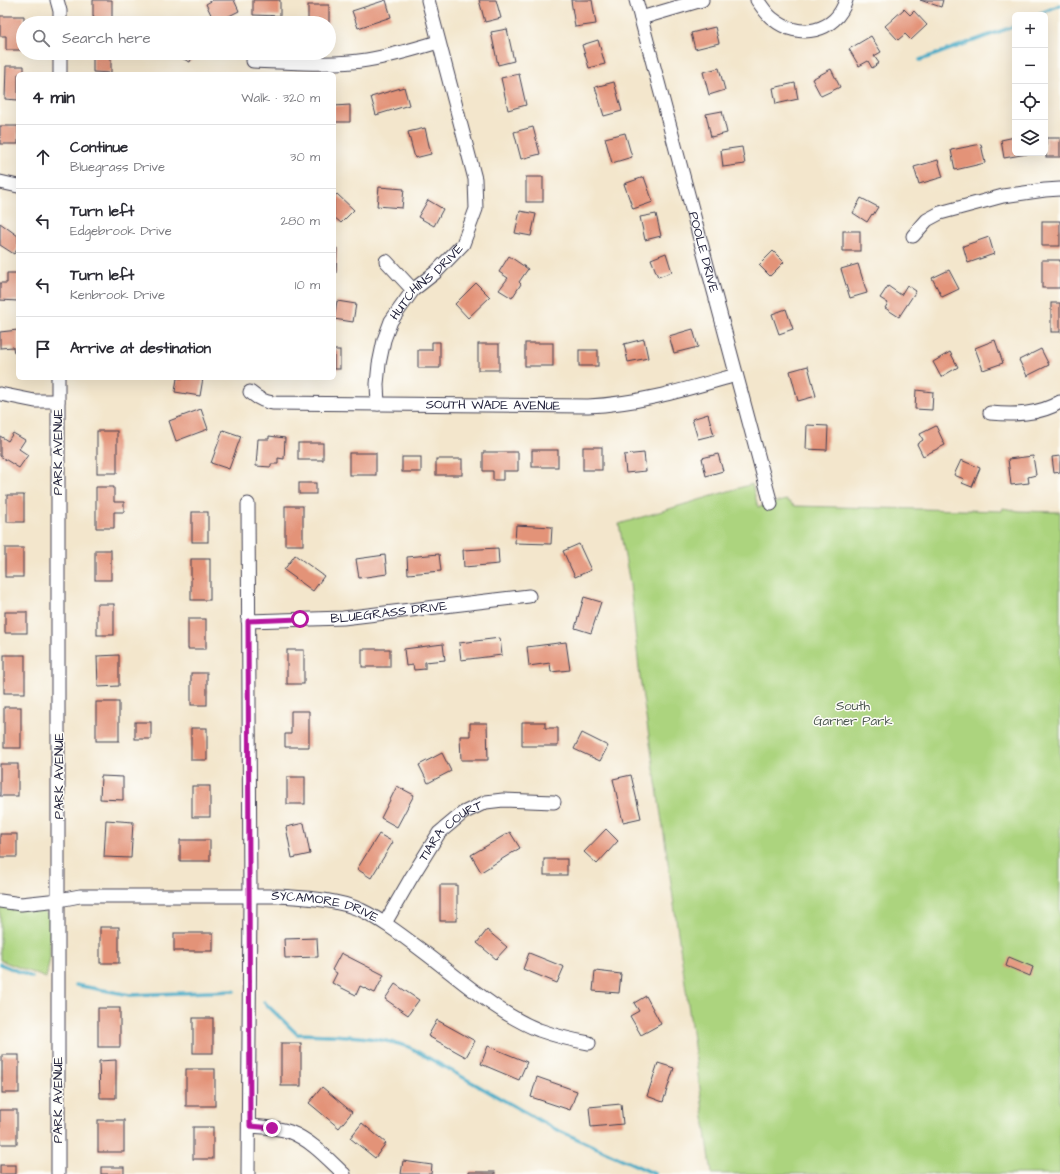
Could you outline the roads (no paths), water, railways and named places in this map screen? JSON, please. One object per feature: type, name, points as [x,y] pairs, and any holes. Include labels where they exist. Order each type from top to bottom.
[{"type":"street","points":[[57,0],[60,16]]},
{"type":"street","name":"HUTCHINS DRIVE","points":[[378,404],[378,377],[384,340],[391,321],[413,290],[436,272],[463,244],[476,209],[475,179],[428,0]]},
{"type":"street","name":"POOLE DRIVE","points":[[636,0],[772,504]]},
{"type":"street","points":[[641,18],[702,0]]},
{"type":"street","points":[[757,0],[772,19],[783,26],[794,30],[809,32],[820,29],[832,21],[839,14],[846,0]]},
{"type":"street","points":[[253,61],[332,62],[366,60],[438,42]]},
{"type":"street","points":[[60,60],[60,72]]},
{"type":"street","points":[[0,182],[16,186]]},
{"type":"street","points":[[913,236],[927,220],[940,213],[1003,196],[1060,189]]},
{"type":"street","points":[[386,261],[413,290]]},
{"type":"street","name":"SOUTH WADE AVENUE","points":[[250,392],[267,403],[572,406],[612,405],[678,391],[736,375]]},
{"type":"street","name":"PARK AVENUE","points":[[58,380],[58,1174]]},
{"type":"street","points":[[0,394],[35,401],[58,400]]},
{"type":"street","points":[[990,413],[1005,415],[1037,412],[1060,402]]},
{"type":"street","points":[[248,504],[250,897],[250,1126],[248,1174]]},
{"type":"street","name":"BLUEGRASS DRIVE","points":[[248,621],[343,618],[529,596]]},
{"type":"street","name":"TIARA COURT","points":[[385,923],[439,833],[463,812],[486,802],[503,800],[554,802]]},
{"type":"street","name":"SYCAMORE DRIVE","points":[[0,901],[22,904],[80,896],[310,898],[332,902],[360,910],[385,923],[489,1001],[513,1016],[538,1029],[563,1038],[589,1043]]},
{"type":"street","points":[[250,1126],[289,1131],[320,1152],[344,1174]]},
{"type":"waterway","points":[[1043,12],[1060,5]]},
{"type":"waterway","points":[[920,60],[1012,27]]},
{"type":"waterway","points":[[0,964],[32,977]]},
{"type":"waterway","points":[[76,985],[130,995],[234,991]]},
{"type":"waterway","points":[[264,1002],[297,1034],[340,1035],[368,1038],[409,1047],[553,1128],[655,1174]]},
{"type":"park label","name":"South Garner Park","points":[[853,714]]}]
